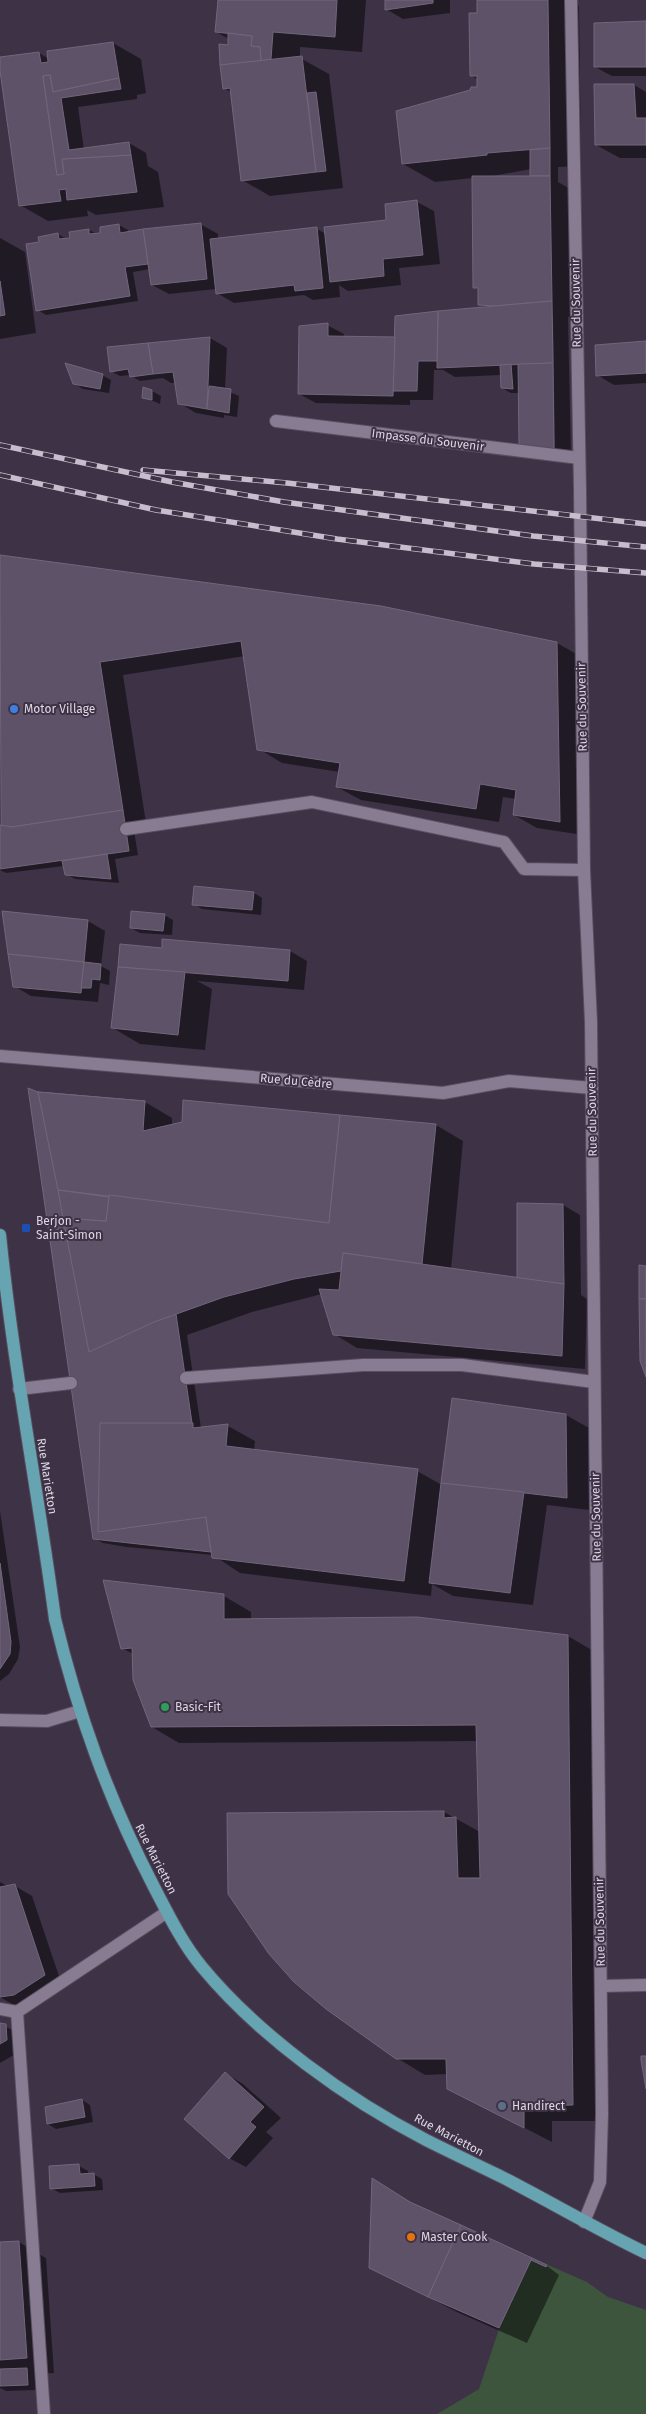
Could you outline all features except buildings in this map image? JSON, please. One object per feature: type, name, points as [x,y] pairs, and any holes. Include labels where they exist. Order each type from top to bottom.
[{"type":"main road","name":"Rue Marietton","points":[[0,1236],[3,1304],[19,1389],[55,1619],[80,1711],[103,1779],[129,1837],[167,1912],[201,1966],[251,2020],[340,2088],[424,2139],[646,2253]]},
{"type":"street","name":"Rue du Souvenir","points":[[571,0],[580,458],[584,870],[589,943],[592,1088],[601,1986],[600,2182],[584,2222]]},
{"type":"street","name":"Impasse du Souvenir","points":[[276,421],[580,458]]},
{"type":"street","points":[[126,829],[312,802],[504,842],[524,869],[584,870]]},
{"type":"street","name":"Rue du Cèdre","points":[[0,1056],[443,1093],[509,1081],[592,1088]]},
{"type":"street","points":[[186,1378],[363,1365],[462,1365],[594,1382]]},
{"type":"street","points":[[19,1389],[70,1383]]},
{"type":"street","points":[[0,1720],[47,1721],[80,1711]]},
{"type":"street","points":[[0,2009],[17,2012],[167,1912]]},
{"type":"street","points":[[601,1986],[646,1985]]},
{"type":"street","points":[[17,2012],[44,2414]]},
{"type":"green space","points":[[532,2258],[587,2282],[608,2297],[646,2310],[646,2414],[437,2414],[479,2389],[499,2329]]},
{"type":"railway","points":[[0,445],[172,482],[284,502],[533,536],[646,547]]},
{"type":"railway","points":[[143,470],[287,483],[646,524]]},
{"type":"railway","points":[[0,475],[156,510],[337,539],[534,564],[646,573]]},
{"type":"place","name":"Motor Village","points":[[14,709]]},
{"type":"place","name":"Berjon - Saint-Simon","points":[[26,1228]]},
{"type":"place","name":"Basic-Fit","points":[[165,1707]]},
{"type":"place","name":"Handirect","points":[[502,2106]]},
{"type":"place","name":"Master Cook","points":[[411,2237]]}]
